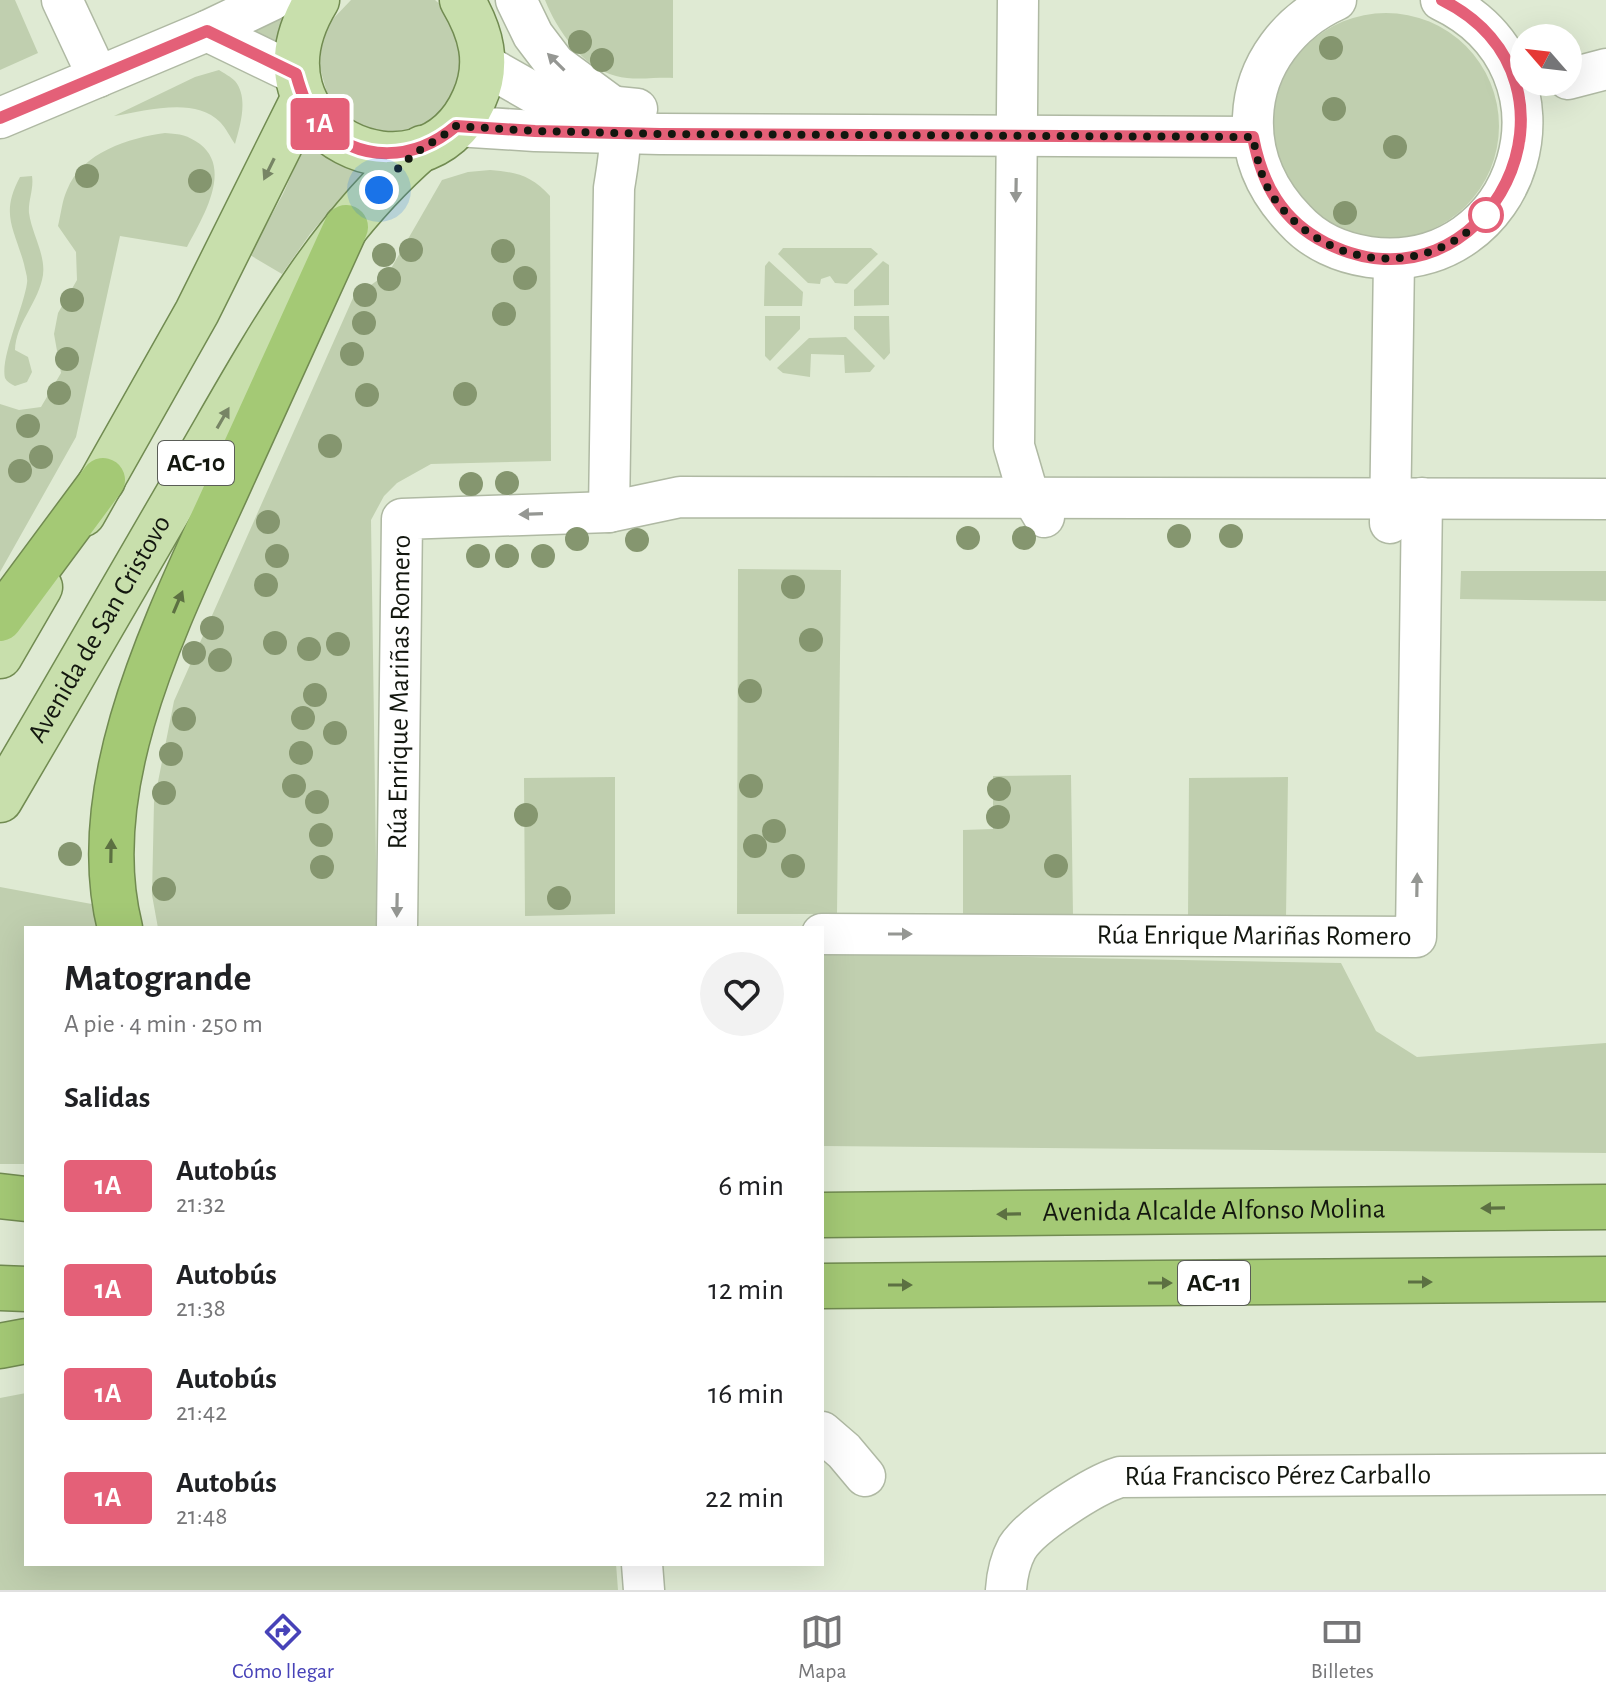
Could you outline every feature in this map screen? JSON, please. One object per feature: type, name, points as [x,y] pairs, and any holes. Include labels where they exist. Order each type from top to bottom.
[{"type":"highway","points":[[119,926],[114,906],[110,859],[113,810],[133,715],[209,531],[346,227]]},
{"type":"highway","points":[[0,619],[103,480]]},
{"type":"highway","points":[[0,1196],[24,1199]]},
{"type":"highway","name":"Avenida Alcalde Alfonso Molina","points":[[824,1215],[1594,1205]]},
{"type":"highway","points":[[0,1216],[24,1216]]},
{"type":"highway","points":[[1548,1279],[1606,1299]]},
{"type":"highway","name":"AC-11","points":[[824,1286],[1606,1279]]},
{"type":"highway","points":[[0,1288],[24,1289]]},
{"type":"highway","points":[[0,1346],[24,1341]]},
{"type":"main road","name":"AC-10","points":[[0,656],[197,312],[300,86],[296,47],[303,22],[317,0]]},
{"type":"main road","name":"AC-10","points":[[439,137],[475,97],[477,23]]},
{"type":"main road","points":[[300,86],[318,123],[340,141],[366,152],[395,154],[439,137]]},
{"type":"main road","name":"Avenida de San Cristovo","points":[[0,800],[285,310],[346,227],[391,175],[439,137]]},
{"type":"street","points":[[62,0],[98,77]]},
{"type":"street","points":[[207,31],[241,0]]},
{"type":"street","points":[[0,118],[207,31],[272,0]]},
{"type":"street","points":[[516,0],[533,35],[555,64],[632,125]]},
{"type":"street","points":[[1018,0],[1014,446],[1026,487],[1040,510]]},
{"type":"street","points":[[1336,0],[1313,11],[1283,38],[1262,74],[1253,125],[1259,168],[1275,200],[1307,233],[1348,254],[1394,260],[1438,250],[1476,227],[1505,192],[1521,151],[1524,122],[1536,96]]},
{"type":"street","points":[[1441,0],[1463,10],[1492,36],[1510,66]]},
{"type":"street","points":[[477,23],[534,93],[632,125],[696,112],[1017,124]]},
{"type":"street","points":[[207,31],[300,86]]},
{"type":"street","points":[[1582,75],[1606,69]]},
{"type":"street","points":[[609,512],[614,188],[632,125]]},
{"type":"street","points":[[439,137],[632,125],[1253,125]]},
{"type":"street","points":[[535,131],[585,153],[614,188]]},
{"type":"street","points":[[1394,260],[1406,511]]},
{"type":"street","points":[[609,440],[631,472],[652,486],[680,497]]},
{"type":"street","points":[[961,498],[984,483],[1014,446]]},
{"type":"street","name":"Rúa Enrique Mariñas Romero","points":[[397,926],[402,519],[609,512],[680,497],[961,498],[1040,510]]},
{"type":"street","name":"Rúa Enrique Mariñas Romero","points":[[1406,511],[1606,499]]},
{"type":"street","name":"Rúa Enrique Mariñas Romero","points":[[609,512],[679,523],[1040,510],[1406,511],[1606,523]]},
{"type":"street","name":"Rúa Enrique Mariñas Romero","points":[[824,934],[1420,941],[1406,511]]},
{"type":"street","points":[[824,1434],[865,1476]]},
{"type":"street","name":"Rúa Francisco Pérez Carballo","points":[[1006,1590],[1008,1570],[1018,1547],[1036,1527],[1105,1482],[1120,1477],[1606,1474]]},
{"type":"green space","points":[[0,0],[15,0],[38,53],[0,70]]},
{"type":"green space","points":[[298,0],[284,45],[235,28]]},
{"type":"green space","points":[[351,0],[435,0],[450,13],[461,33],[463,81],[433,120],[411,130],[386,133],[362,126],[342,112],[327,93],[320,68],[321,44],[330,22]]},
{"type":"green space","points":[[545,0],[673,0],[673,78],[616,76],[592,65],[564,35]]},
{"type":"green space","points":[[1386,13],[1429,21],[1466,46],[1491,83],[1499,126],[1491,169],[1466,206],[1429,231],[1386,239],[1343,231],[1306,206],[1281,169],[1273,126],[1281,83],[1306,46],[1343,21]]},
{"type":"green space","points":[[219,70],[235,81],[242,95],[242,112],[235,144],[220,122],[197,109],[169,107],[114,116],[195,77]]},
{"type":"green space","points":[[165,133],[191,139],[210,155],[214,167],[212,194],[187,247],[120,236],[76,437],[0,572],[0,404],[19,410],[41,407],[61,373],[54,334],[58,313],[77,280],[76,252],[58,226],[65,194],[84,166],[108,149]]},
{"type":"green space","points":[[307,140],[334,160],[364,171],[310,234],[282,274],[250,255],[283,194]]},
{"type":"green space","points":[[490,170],[523,176],[550,196],[551,461],[431,464],[397,483],[384,496],[371,520],[377,926],[158,926],[152,895],[154,802],[174,701],[353,298],[389,272],[442,180],[468,172]]},
{"type":"green space","points":[[32,176],[29,213],[43,272],[15,350],[28,357],[32,372],[27,382],[15,386],[5,378],[4,369],[27,281],[10,211],[20,177]]},
{"type":"green space","points":[[783,248],[871,248],[878,254],[847,284],[835,283],[830,276],[821,279],[820,284],[808,283],[778,254]]},
{"type":"green space","points":[[769,261],[803,292],[802,306],[764,306],[765,266]]},
{"type":"green space","points":[[883,261],[889,265],[889,305],[854,306],[854,290]]},
{"type":"green space","points":[[765,316],[800,316],[800,329],[770,361],[765,356]]},
{"type":"green space","points":[[854,316],[889,316],[890,353],[884,360],[854,329]]},
{"type":"green space","points":[[846,337],[875,366],[870,372],[845,373],[844,355],[811,354],[810,377],[783,373],[777,368],[809,338]]},
{"type":"green space","points":[[738,569],[841,570],[837,914],[737,914]]},
{"type":"green space","points":[[1461,571],[1606,571],[1606,601],[1460,599]]},
{"type":"green space","points":[[1071,775],[1073,916],[963,915],[963,830],[993,829],[993,776]]},
{"type":"green space","points":[[615,777],[615,914],[525,916],[524,778]]},
{"type":"green space","points":[[1288,777],[1286,917],[1188,916],[1189,778]]},
{"type":"green space","points":[[0,887],[97,905],[104,926],[24,926],[24,1164],[0,1164]]},
{"type":"green space","points":[[824,953],[1341,963],[1376,1031],[1417,1057],[1606,1043],[1606,1153],[824,1146]]},
{"type":"green space","points":[[24,1393],[24,1566],[616,1566],[618,1590],[0,1590],[0,1398]]},
{"type":"bus line","name":"1A","points":[[0,118],[207,31],[296,74],[303,99],[318,123],[340,141],[366,152],[395,154],[422,148],[456,126],[660,134],[1253,137],[1259,168],[1275,200],[1307,233],[1348,254],[1394,260],[1438,250],[1476,227],[1505,192],[1521,151],[1524,122],[1521,94],[1512,69],[1492,36],[1463,10],[1442,0]]},
{"type":"route","points":[[379,190],[422,148],[456,126],[660,134],[1253,137],[1259,168],[1275,200],[1307,233],[1348,254],[1394,260],[1438,250],[1476,227],[1490,210],[1486,215]]}]
